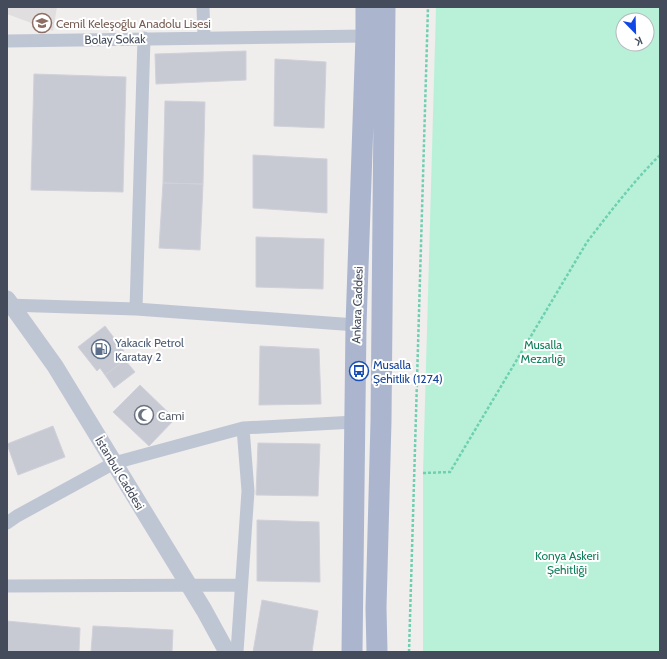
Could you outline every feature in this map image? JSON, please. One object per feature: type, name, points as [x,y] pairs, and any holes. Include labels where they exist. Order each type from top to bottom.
[{"type":"main road","name":"Ankara Caddesi","points":[[352,652],[356,325],[366,7]]},
{"type":"main road","name":"Ankara Caddesi","points":[[377,652],[376,608],[380,518],[382,413],[384,7]]},
{"type":"street","points":[[203,7],[204,37]]},
{"type":"street","name":"Bolay Sokak","points":[[7,41],[204,37],[366,36]]},
{"type":"street","points":[[136,309],[144,38]]},
{"type":"street","points":[[9,303],[136,309],[356,325]]},
{"type":"street","name":"İstanbul Caddesi","points":[[9,303],[55,366],[228,652]]},
{"type":"street","points":[[7,523],[17,516],[114,463],[243,428],[355,422]]},
{"type":"street","points":[[237,652],[248,491],[243,428]]},
{"type":"street","points":[[7,586],[188,584],[241,585]]},
{"type":"path","points":[[409,652],[428,7]]},
{"type":"path","points":[[423,473],[450,472],[587,242],[618,202],[660,156]]},
{"type":"shaded area","name":"Cemil Keleşoğlu Anadolu Lisesi","points":[[7,7],[57,7],[53,31],[7,14]]},
{"type":"green space","name":"Musalla Mezarlığı","points":[[436,7],[660,7],[660,652],[423,652],[423,473]]},
{"type":"building","points":[[246,51],[246,80],[156,84],[155,54]]},
{"type":"building","points":[[275,59],[326,62],[324,128],[274,126]]},
{"type":"building","points":[[34,74],[126,77],[123,192],[31,190]]},
{"type":"building","points":[[165,101],[205,102],[203,184],[163,183]]},
{"type":"building","points":[[253,155],[327,159],[327,213],[253,208]]},
{"type":"building","points":[[163,183],[203,184],[200,250],[159,248]]},
{"type":"building","points":[[256,237],[324,239],[323,289],[256,287]]},
{"type":"building","points":[[105,326],[124,351],[120,353],[125,360],[105,375],[100,368],[97,371],[78,347]]},
{"type":"building","points":[[260,346],[319,349],[321,404],[259,405]]},
{"type":"building","points":[[125,360],[135,372],[114,388],[105,375]]},
{"type":"building","name":"Cami","points":[[140,385],[175,419],[149,446],[113,412]]},
{"type":"building","points":[[53,426],[65,457],[18,475],[7,444]]},
{"type":"building","points":[[258,443],[320,444],[318,496],[256,495]]},
{"type":"building","points":[[257,520],[319,522],[320,582],[257,581]]},
{"type":"building","points":[[262,600],[318,611],[312,652],[253,652]]},
{"type":"building","points":[[7,621],[80,628],[79,652],[7,652]]},
{"type":"building","points":[[93,626],[173,630],[172,652],[91,652]]},
{"type":"place","name":"Cemil Keleşoğlu Anadolu Lisesi","points":[[42,23]]},
{"type":"place","name":"Yakacık Petrol Karatay 2","points":[[101,349]]},
{"type":"place","name":"Musalla Şehitlik (1274)","points":[[359,371]]},
{"type":"place","name":"Cami","points":[[144,415]]},
{"type":"park label","name":"Konya Askeri Şehitliği","points":[[567,562]]}]
